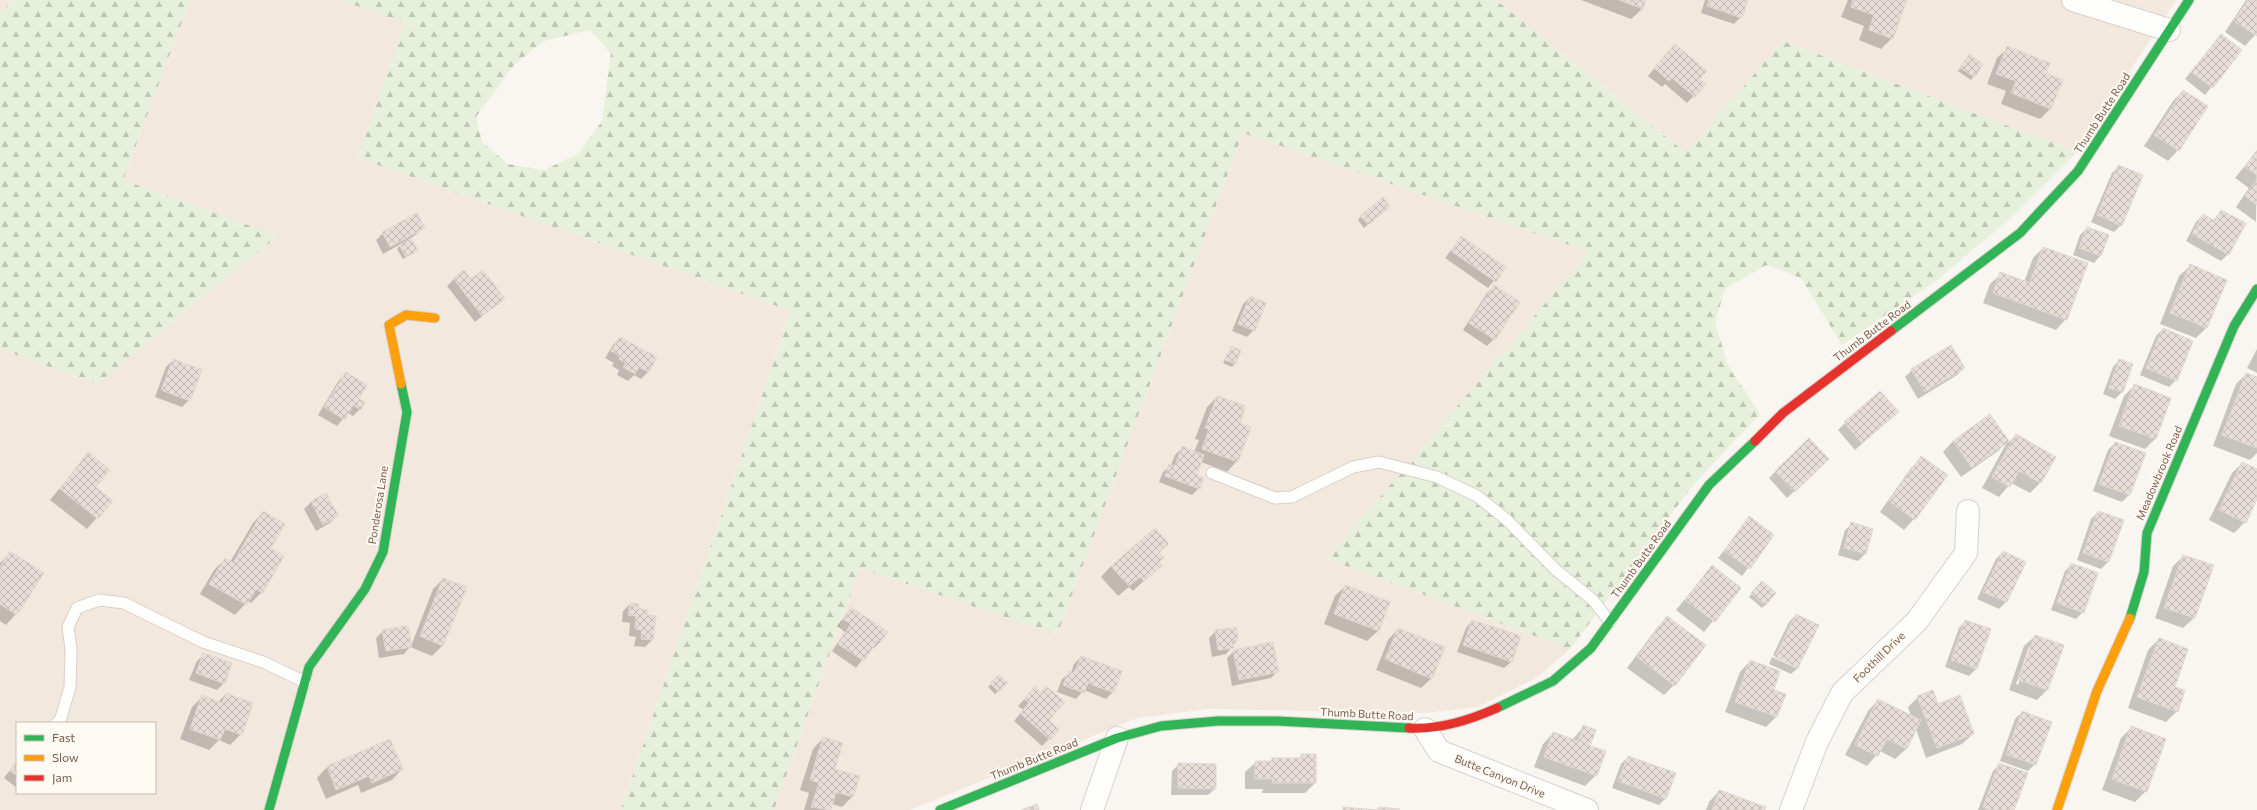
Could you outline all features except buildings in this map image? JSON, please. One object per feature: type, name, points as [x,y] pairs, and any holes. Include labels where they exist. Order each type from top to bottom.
[{"type":"street","points":[[2073,0],[2169,30]]},
{"type":"street","name":"Thumb Butte Road","points":[[940,810],[1117,738],[1161,726],[1218,721],[1277,721],[1425,729],[1475,718],[1553,681],[1591,648],[1709,485],[1783,413],[2026,227],[2078,171],[2189,0]]},
{"type":"street","name":"Meadowbrook Road","points":[[2057,810],[2097,691],[2129,620],[2144,572],[2147,533],[2234,326],[2257,289]]},
{"type":"street","name":"Ponderosa Lane","points":[[269,810],[309,667],[365,589],[383,552],[393,485],[407,412],[389,324],[406,315],[435,318]]},
{"type":"street","name":"Foothill Drive","points":[[1791,810],[1817,742],[1842,693],[1917,621],[1966,553],[1968,511]]},
{"type":"street","name":"Butte Canyon Drive","points":[[1425,729],[1439,751],[1587,810]]},
{"type":"street","points":[[1092,810],[1117,738]]},
{"type":"lane","points":[[1212,473],[1275,498],[1292,497],[1353,467],[1379,462],[1437,477],[1477,496],[1507,520],[1556,570],[1592,600],[1610,622]]},
{"type":"lane","points":[[58,722],[62,718],[70,686],[71,649],[68,627],[77,608],[99,600],[124,603],[203,642],[263,662],[305,682]]},
{"type":"shaded area","points":[[0,0],[13,0],[0,13]]},
{"type":"shaded area","points":[[190,0],[340,0],[405,23],[358,158],[791,311],[621,810],[0,810],[0,349],[97,384],[277,236],[123,180]]},
{"type":"shaded area","points":[[1496,0],[2176,0],[2077,152],[1783,41],[1686,153]]},
{"type":"shaded area","points":[[1243,133],[1590,252],[1327,559],[1570,649],[1536,678],[1478,707],[1426,713],[1207,709],[1137,718],[910,810],[774,810],[860,568],[1057,635]]},
{"type":"green space","points":[[13,0],[190,0],[123,180],[278,236],[97,384],[0,349],[0,13]]},
{"type":"green space","points":[[340,0],[1496,0],[1686,153],[1783,41],[2077,152],[2014,215],[1937,280],[1842,345],[1801,278],[1766,265],[1725,289],[1715,322],[1728,366],[1760,414],[1694,484],[1570,649],[1327,559],[1589,252],[1243,133],[1057,635],[860,568],[774,810],[621,810],[791,311],[358,158],[405,23]],"holes":[[[590,30],[611,53],[602,121],[578,154],[544,170],[508,164],[482,142],[476,117],[514,65],[544,41]]]},
{"type":"traffic: fast","points":[[1891,331],[2020,233],[2078,171],[2189,0]]},
{"type":"traffic: fast","points":[[2130,618],[2144,572],[2147,533],[2234,326],[2257,289]]},
{"type":"traffic: fast","points":[[269,810],[309,667],[365,589],[383,552],[407,412],[401,384]]},
{"type":"traffic: fast","points":[[1497,708],[1553,681],[1591,648],[1709,485],[1755,441]]},
{"type":"traffic: fast","points":[[940,810],[1117,738],[1161,726],[1218,721],[1277,721],[1409,728]]},
{"type":"traffic: slow","points":[[401,384],[389,325],[406,315],[435,318]]},
{"type":"traffic: slow","points":[[2057,810],[2097,691],[2130,618]]},
{"type":"traffic: jam","points":[[1755,441],[1783,413],[1891,331]]},
{"type":"traffic: jam","points":[[1409,728],[1443,726],[1497,708]]}]
